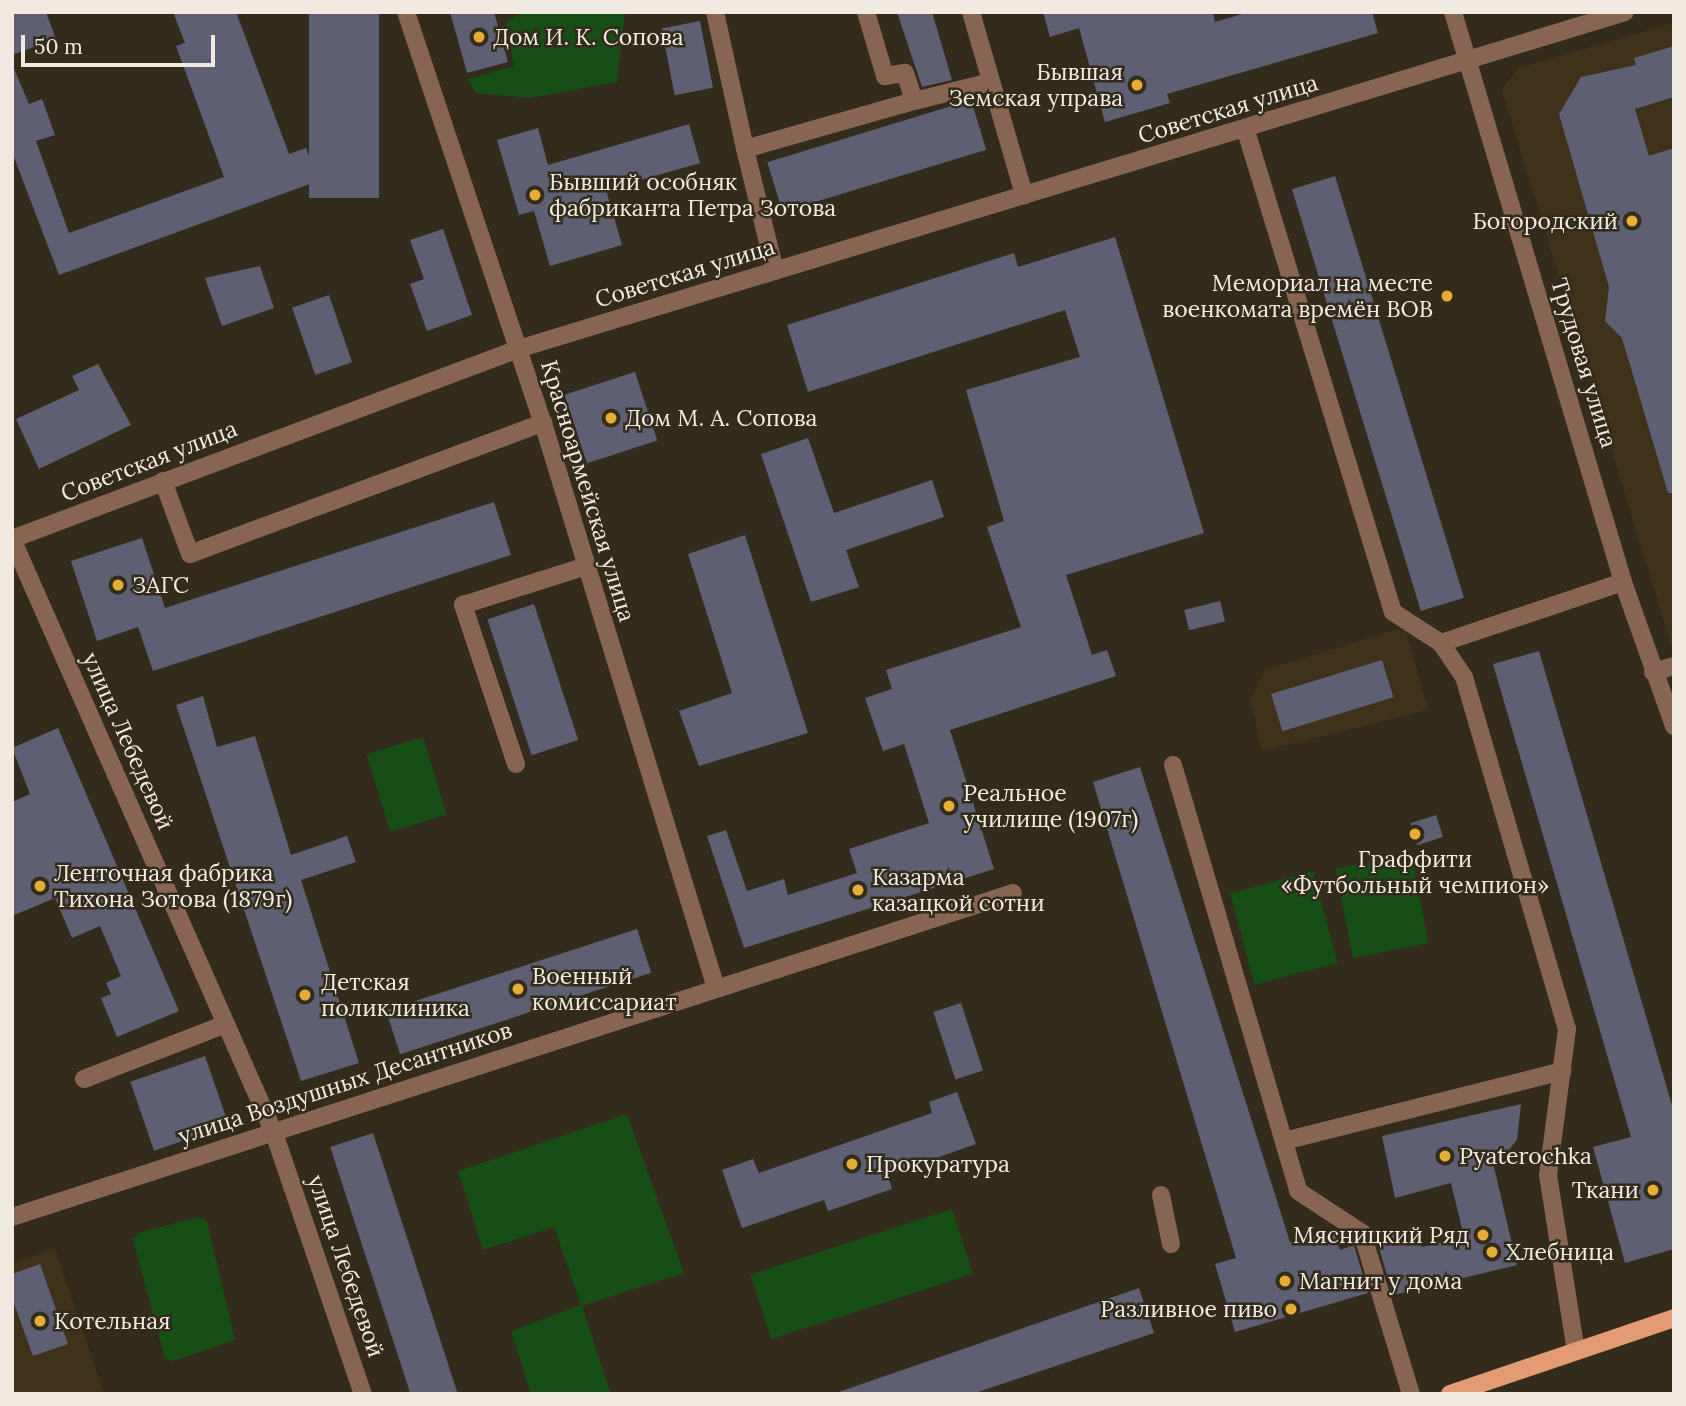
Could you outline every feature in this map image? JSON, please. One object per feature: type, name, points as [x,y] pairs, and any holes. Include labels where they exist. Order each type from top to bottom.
[{"type":"main road","points":[[1450,1394],[1674,1318]]},
{"type":"street","name":"Красноармейская улица","points":[[406,12],[543,423],[716,988]]},
{"type":"street","points":[[715,12],[775,271]]},
{"type":"street","points":[[866,12],[885,76],[905,73],[914,101]]},
{"type":"street","points":[[971,12],[1024,195]]},
{"type":"street","name":"Трудовая улица","points":[[1453,12],[1623,582],[1674,726]]},
{"type":"street","name":"Советская улица","points":[[12,539],[518,349],[1024,195],[1246,131],[1625,12]]},
{"type":"street","points":[[745,149],[991,82]]},
{"type":"street","points":[[1246,131],[1393,612],[1441,643],[1464,677],[1567,1030],[1548,1175],[1576,1351]]},
{"type":"street","points":[[163,481],[190,554],[543,423]]},
{"type":"street","name":"улица Лебедевой","points":[[12,539],[274,1133],[363,1394]]},
{"type":"street","points":[[516,764],[463,605],[587,566]]},
{"type":"street","points":[[1441,643],[1623,582]]},
{"type":"street","points":[[1653,672],[1674,666]]},
{"type":"street","points":[[1173,765],[1298,1191],[1362,1233],[1411,1394]]},
{"type":"street","name":"улица Воздушных Десантников","points":[[12,1217],[1013,893]]},
{"type":"street","points":[[84,1079],[226,1024]]},
{"type":"street","points":[[1284,1140],[1562,1071]]},
{"type":"street","points":[[1161,1195],[1171,1244]]},
{"type":"shaded area","points":[[1674,23],[1674,655],[1502,90],[1518,68]]},
{"type":"shaded area","points":[[1405,627],[1428,710],[1262,751],[1250,699],[1265,670]]},
{"type":"shaded area","points":[[55,1249],[104,1394],[12,1394],[12,1264]]},
{"type":"green space","points":[[523,12],[625,12],[617,82],[530,98],[476,93],[468,79],[514,66],[506,21]]},
{"type":"green space","points":[[423,737],[447,814],[390,832],[367,754]]},
{"type":"green space","points":[[1411,854],[1428,943],[1353,958],[1335,869]]},
{"type":"green space","points":[[1313,871],[1338,963],[1255,985],[1230,893]]},
{"type":"green space","points":[[627,1114],[684,1273],[582,1306],[611,1394],[531,1394],[511,1331],[581,1305],[554,1227],[483,1250],[458,1171]]},
{"type":"green space","points":[[952,1209],[973,1274],[771,1339],[750,1275]]},
{"type":"green space","points":[[199,1217],[207,1221],[235,1340],[173,1361],[165,1359],[133,1240],[138,1233]]},
{"type":"building","points":[[12,12],[46,12],[56,39],[12,55]]},
{"type":"building","points":[[173,12],[236,12],[289,154],[306,148],[318,181],[59,275],[12,152],[12,64],[29,104],[42,99],[55,135],[36,141],[69,233],[224,177],[176,46],[185,43]]},
{"type":"building","points":[[309,12],[379,12],[379,198],[309,198]]},
{"type":"building","name":"Дом И. К. Сопова","points":[[450,12],[494,12],[508,62],[467,73]]},
{"type":"building","points":[[897,12],[932,12],[952,80],[922,87]]},
{"type":"building","points":[[1043,12],[1213,12],[1215,22],[1249,12],[1372,12],[1378,33],[1167,94],[1170,103],[1105,122],[1079,28],[1050,37]]},
{"type":"building","points":[[700,21],[713,88],[675,95],[662,28]]},
{"type":"building","name":"Богородский","points":[[1674,46],[1674,97],[1635,109],[1649,156],[1674,148],[1674,493],[1668,493],[1622,338],[1605,321],[1609,287],[1559,114],[1581,77],[1636,65],[1634,58]]},
{"type":"building","points":[[971,100],[986,150],[783,212],[767,162]]},
{"type":"building","name":"Бывший особняк фабриканта Петра Зотова","points":[[689,124],[700,163],[606,190],[622,245],[550,266],[534,211],[519,215],[497,140],[538,128],[548,165]]},
{"type":"building","points":[[1335,176],[1464,598],[1421,611],[1292,189]]},
{"type":"building","points":[[443,229],[472,315],[427,331],[410,284],[424,279],[410,240]]},
{"type":"building","points":[[1115,237],[1204,533],[1066,575],[1092,655],[1107,650],[1116,676],[950,730],[994,869],[744,948],[707,836],[726,830],[747,891],[784,879],[788,895],[857,873],[849,849],[929,823],[904,744],[883,751],[865,698],[892,689],[886,670],[1021,627],[987,527],[1004,521],[966,390],[1080,357],[1065,310],[808,392],[787,325],[1014,253],[1018,267]]},
{"type":"building","points":[[260,266],[274,308],[222,326],[205,278]]},
{"type":"building","points":[[329,295],[352,362],[315,375],[292,308]]},
{"type":"building","points":[[98,364],[131,425],[39,469],[16,419],[79,390],[72,376]]},
{"type":"building","name":"Дом М. А. Сопова","points":[[635,372],[657,440],[587,463],[565,395]]},
{"type":"building","points":[[808,438],[834,513],[932,480],[944,517],[846,550],[859,587],[811,602],[761,454]]},
{"type":"building","points":[[494,502],[511,555],[153,671],[138,627],[97,641],[71,561],[142,538],[165,608]]},
{"type":"building","points":[[745,535],[808,733],[699,766],[679,711],[732,693],[688,554]]},
{"type":"building","points":[[1220,601],[1225,621],[1189,630],[1184,610]]},
{"type":"building","points":[[534,604],[578,740],[532,755],[487,619]]},
{"type":"building","points":[[1539,651],[1674,1112],[1674,1249],[1625,1263],[1593,1147],[1631,1137],[1493,664]]},
{"type":"building","points":[[1382,660],[1393,697],[1282,731],[1271,694]]},
{"type":"building","points":[[203,696],[217,747],[255,736],[291,855],[347,836],[356,862],[301,880],[359,1063],[301,1081],[176,705]]},
{"type":"building","name":"Ленточная фабрика Тихона Зотова (1879г)","points":[[58,728],[179,1011],[117,1037],[101,998],[111,994],[106,983],[121,976],[100,926],[72,938],[55,898],[12,916],[12,802],[30,794],[12,748]]},
{"type":"building","points":[[1140,767],[1290,1242],[1334,1229],[1340,1250],[1354,1245],[1368,1293],[1235,1332],[1215,1264],[1236,1258],[1093,782]]},
{"type":"building","points":[[1436,815],[1443,837],[1417,845],[1410,823]]},
{"type":"building","name":"Военный комиссариат","points":[[637,929],[651,973],[400,1054],[386,1011]]},
{"type":"building","points":[[961,1003],[983,1071],[955,1079],[933,1012]]},
{"type":"building","points":[[205,1056],[229,1125],[154,1151],[130,1082]]},
{"type":"building","name":"Прокуратура","points":[[957,1092],[976,1144],[888,1175],[892,1189],[828,1211],[824,1200],[742,1228],[722,1170],[753,1159],[759,1173],[932,1113],[929,1102]]},
{"type":"building","points":[[1521,1104],[1517,1140],[1494,1167],[1517,1265],[1393,1295],[1376,1238],[1415,1226],[1422,1247],[1464,1237],[1451,1183],[1395,1198],[1382,1136]]},
{"type":"building","points":[[373,1133],[458,1394],[410,1394],[330,1147]]},
{"type":"building","name":"Котельная","points":[[40,1264],[68,1344],[33,1356],[12,1298],[12,1274]]},
{"type":"building","points":[[1139,1288],[1154,1333],[972,1394],[833,1394]]},
{"type":"place","name":"Дом И. К. Сопова","points":[[479,37]]},
{"type":"place","name":"Бывшая Земская управа","points":[[1137,85]]},
{"type":"place","name":"Бывший особняк фабриканта Петра Зотова","points":[[535,195]]},
{"type":"place","name":"Богородский","points":[[1632,221]]},
{"type":"place","name":"Мемориал на месте военкомата времён ВОВ","points":[[1447,296]]},
{"type":"place","name":"Дом М. А. Сопова","points":[[611,418]]},
{"type":"place","name":"ЗАГС","points":[[118,585]]},
{"type":"place","name":"Реальное училище (1907г)","points":[[949,806]]},
{"type":"place","name":"Граффити «Футбольный чемпион»","points":[[1415,834]]},
{"type":"place","name":"Ленточная фабрика Тихона Зотова (1879г)","points":[[40,886]]},
{"type":"place","name":"Казарма казацкой сотни","points":[[858,890]]},
{"type":"place","name":"Военный комиссариат","points":[[518,989]]},
{"type":"place","name":"Детская поликлиника","points":[[305,995]]},
{"type":"place","name":"Pyaterochka","points":[[1445,1156]]},
{"type":"place","name":"Прокуратура","points":[[852,1164]]},
{"type":"place","name":"Ткани","points":[[1653,1190]]},
{"type":"place","name":"Мясницкий Ряд","points":[[1483,1235]]},
{"type":"place","name":"Хлебница","points":[[1492,1252]]},
{"type":"place","name":"Магнит у дома","points":[[1285,1281]]},
{"type":"place","name":"Разливное пиво","points":[[1291,1309]]},
{"type":"place","name":"Котельная","points":[[40,1321]]}]
